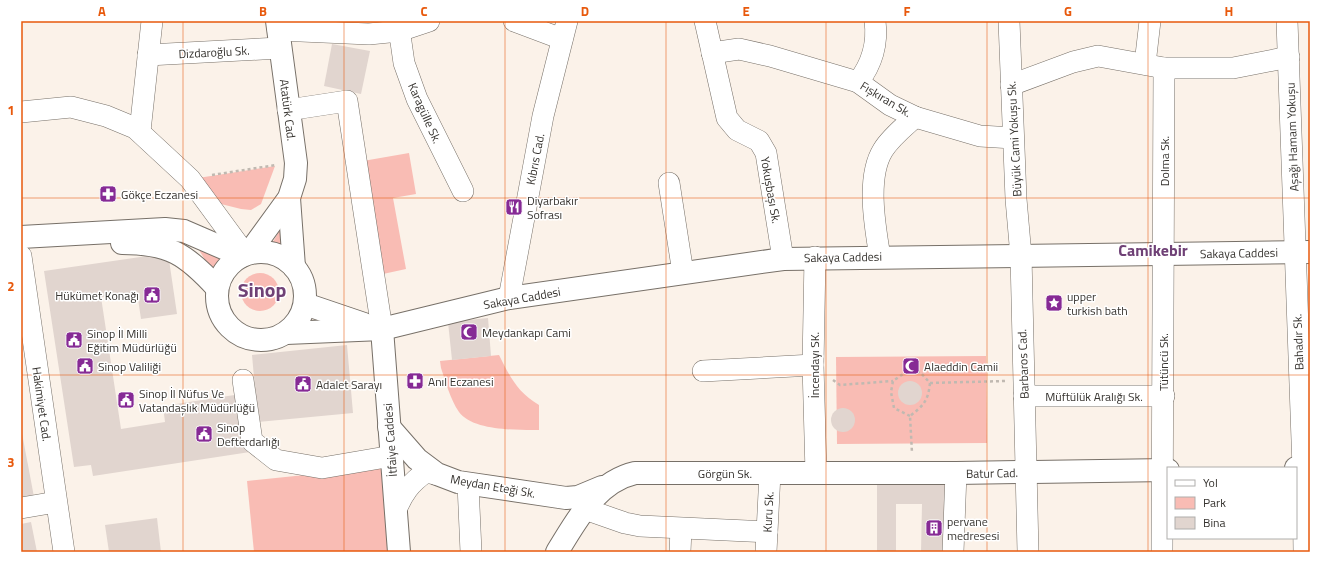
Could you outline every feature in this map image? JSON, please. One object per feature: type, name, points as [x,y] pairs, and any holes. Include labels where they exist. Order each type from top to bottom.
[{"type":"main road","name":"Atatürk Cad.","points":[[278,33],[296,163],[295,179],[289,198]]},
{"type":"main road","points":[[245,255],[289,198]]},
{"type":"main road","points":[[289,198],[294,267]]},
{"type":"main road","points":[[21,237],[165,229],[184,231],[245,255]]},
{"type":"main road","points":[[21,251],[120,243],[147,243],[173,251],[198,267],[217,288]]},
{"type":"main road","points":[[257,252],[272,253],[285,258],[294,267],[299,272],[305,288],[305,304],[297,323],[286,333],[267,340],[246,338],[226,323],[217,304],[217,288],[223,273],[233,261],[245,255],[257,252]]},
{"type":"main road","name":"Sakaya Caddesi","points":[[286,333],[382,329],[509,298],[783,259],[815,257],[1303,252]]},
{"type":"main road","points":[[305,304],[342,318],[382,329]]},
{"type":"main road","name":"İtfaiye Caddesi","points":[[382,329],[399,552]]},
{"type":"main road","name":"Meydan Eteği Sk.","points":[[389,427],[417,459],[436,474],[458,482],[566,498],[578,497],[592,492],[614,480]]},
{"type":"main road","name":"Batur Cad.","points":[[816,473],[1166,470]]},
{"type":"main road","name":"Görgün Sk.","points":[[614,480],[635,474],[816,473]]},
{"type":"main road","points":[[557,552],[585,509],[594,498],[614,480]]},
{"type":"street","points":[[140,131],[152,21]]},
{"type":"street","name":"Dizdaroğlu Sk.","points":[[148,55],[234,52],[278,33],[370,34],[398,26],[429,21]]},
{"type":"street","points":[[514,21],[564,30]]},
{"type":"street","name":"Yokuşbaşı Sk.","points":[[705,21],[728,118],[737,130],[759,141],[766,153],[783,259]]},
{"type":"street","points":[[858,82],[868,69],[874,52],[875,21]]},
{"type":"street","name":"Büyük Cami Yokuşu Sk.","points":[[1009,21],[1020,256]]},
{"type":"street","name":"Dolma Sk.","points":[[1150,21],[1155,66],[1163,254]]},
{"type":"street","name":"Aşağı Hamam Yokuşu","points":[[1288,21],[1289,57],[1303,252]]},
{"type":"street","name":"Karagülle Sk.","points":[[398,26],[404,63],[418,99],[463,191]]},
{"type":"street","name":"Kıbrıs Cad.","points":[[509,298],[543,116],[564,30]]},
{"type":"street","name":"Fışkıran Sk.","points":[[712,53],[739,49],[770,56],[858,82],[890,105],[915,117],[980,136],[1014,138]]},
{"type":"street","points":[[1011,85],[1073,62],[1098,56],[1155,66],[1233,68],[1289,57]]},
{"type":"street","points":[[288,110],[347,101],[382,329]]},
{"type":"street","points":[[21,112],[71,107],[106,116],[140,131],[190,179],[245,255]]},
{"type":"street","points":[[880,257],[872,192],[876,172],[882,151],[897,133],[915,117]]},
{"type":"street","points":[[669,183],[682,273]]},
{"type":"street","name":"Bahadır Sk.","points":[[1303,252],[1304,552]]},
{"type":"street","name":"Tütüncü Sk.","points":[[1163,254],[1166,470]]},
{"type":"street","name":"Hakimiyet Cad.","points":[[21,256],[64,552]]},
{"type":"street","name":"Barbaros Cad.","points":[[1020,256],[1028,552]]},
{"type":"street","name":"İncendayı SK.","points":[[815,257],[813,365],[816,473]]},
{"type":"street","points":[[703,371],[813,365]]},
{"type":"street","points":[[243,380],[252,442],[276,460],[322,468],[392,456]]},
{"type":"street","name":"Müftülük Aralığı Sk.","points":[[1024,388],[1164,396]]},
{"type":"street","points":[[1162,552],[1166,470]]},
{"type":"street","points":[[396,510],[410,484],[426,472],[436,474]]},
{"type":"street","name":"Kuru Sk.","points":[[767,542],[770,473]]},
{"type":"street","points":[[953,552],[956,473]]},
{"type":"street","points":[[468,484],[471,552]]},
{"type":"street","points":[[21,508],[56,502]]},
{"type":"street","points":[[585,509],[625,523],[681,529],[767,542]]},
{"type":"street","points":[[680,552],[681,529]]},
{"type":"path","points":[[190,179],[296,163]]},
{"type":"path","points":[[813,365],[840,385],[893,381],[906,372],[920,372],[930,383],[1024,388]]},
{"type":"path","points":[[893,381],[891,392],[894,408],[910,416]]},
{"type":"path","points":[[910,416],[923,406],[929,394],[930,383]]},
{"type":"path","points":[[910,416],[913,473]]},
{"type":"green space","points":[[409,153],[416,194],[393,198],[406,269],[383,274],[363,161]]},
{"type":"green space","points":[[275,166],[261,204],[251,210],[221,204],[198,178]]},
{"type":"green space","points":[[285,221],[292,259],[270,247]]},
{"type":"green space","points":[[199,250],[223,255],[213,273]]},
{"type":"green space","points":[[260,273],[270,276],[276,282],[279,292],[276,302],[270,308],[260,311],[250,308],[244,302],[241,292],[244,282],[250,276]]},
{"type":"green space","points":[[499,355],[515,384],[525,395],[539,405],[539,430],[496,428],[474,423],[459,412],[456,407],[441,368],[440,361]]},
{"type":"green space","points":[[986,356],[987,443],[837,444],[836,357]]},
{"type":"green space","points":[[392,466],[399,552],[254,552],[247,481]]},
{"type":"building","points":[[332,44],[370,51],[361,94],[324,86]]},
{"type":"building","name":"Sinop Valiliği","points":[[168,253],[177,314],[141,319],[137,292],[101,297],[121,429],[165,422],[163,406],[241,394],[250,452],[93,476],[91,465],[74,467],[44,271]]},
{"type":"building","name":"Meydankapı Cami","points":[[488,318],[491,356],[452,360],[448,322]]},
{"type":"building","name":"Adalet Sarayı","points":[[347,345],[353,413],[258,422],[252,355]]},
{"type":"building","points":[[910,381],[918,385],[922,393],[918,401],[910,405],[902,401],[898,393],[902,385]]},
{"type":"building","points":[[843,408],[851,412],[855,420],[851,428],[843,432],[835,428],[831,420],[835,412]]},
{"type":"building","points":[[21,428],[34,497],[21,499]]},
{"type":"building","name":"pervane medresesi","points":[[877,485],[946,485],[947,552],[921,552],[922,504],[896,504],[896,552],[877,552]]},
{"type":"building","points":[[157,518],[161,552],[109,552],[105,525]]},
{"type":"building","points":[[31,522],[37,552],[21,552],[21,524]]},
{"type":"place","name":"Gökçe Eczanesi","points":[[108,194]]},
{"type":"place","name":"Diyarbakır Sofrası","points":[[514,207]]},
{"type":"place","name":"Hükümet Konağı","points":[[152,295]]},
{"type":"place","name":"upper turkish bath","points":[[1054,303]]},
{"type":"place","name":"Meydankapı Cami","points":[[469,332]]},
{"type":"place","name":"Sinop İl Milli Eğitim Müdürlüğü","points":[[74,340]]},
{"type":"place","name":"Sinop Valiliği","points":[[85,366]]},
{"type":"place","name":"Alaeddin Camii","points":[[911,366]]},
{"type":"place","name":"Anıl Eczanesi","points":[[415,381]]},
{"type":"place","name":"Adalet Sarayı","points":[[303,384]]},
{"type":"place","name":"Sinop İl Nüfus Ve Vatandaşlık Müdürlüğü","points":[[126,400]]},
{"type":"place","name":"Sinop Defterdarlığı","points":[[204,434]]},
{"type":"place","name":"pervane medresesi","points":[[934,528]]},
{"type":"district","name":"Camikebir","points":[[1153,250]]},
{"type":"district","name":"Sinop","points":[[262,289]]}]
